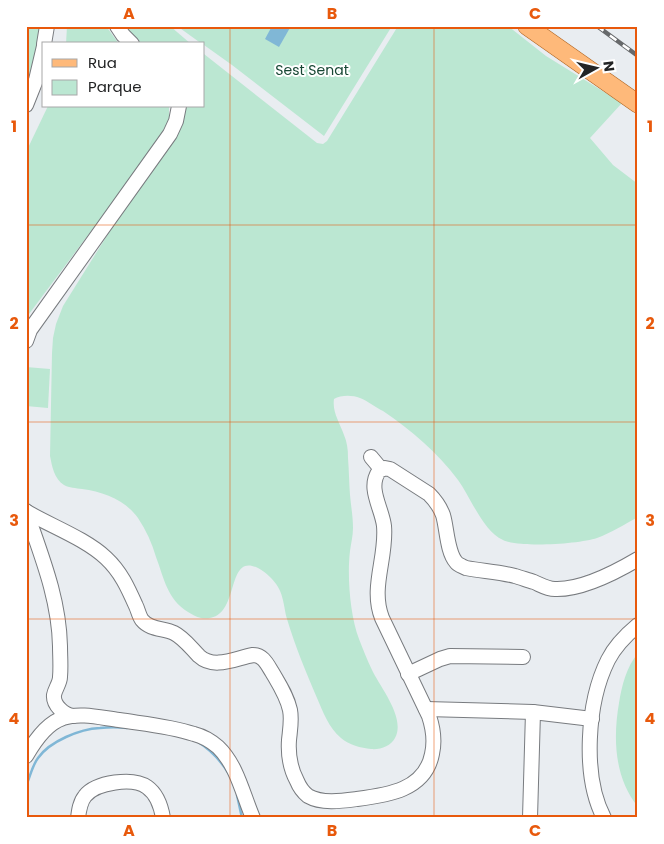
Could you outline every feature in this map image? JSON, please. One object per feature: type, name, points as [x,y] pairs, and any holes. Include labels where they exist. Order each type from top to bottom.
[{"type":"main road","points":[[527,26],[638,104]]},
{"type":"street","points":[[44,42],[47,26]]},
{"type":"street","points":[[116,26],[130,42]]},
{"type":"street","points":[[26,105],[38,73],[42,54]]},
{"type":"street","points":[[26,341],[30,330],[170,134],[176,121],[178,108]]},
{"type":"street","points":[[372,457],[381,469]]},
{"type":"street","points":[[26,512],[104,556],[116,568],[124,580],[143,621],[149,626],[170,631],[177,635],[203,659],[209,662],[219,663],[257,655],[264,660],[282,689],[287,701],[291,718],[289,749],[291,765],[298,783],[308,795],[332,801],[368,798],[403,789],[425,772],[433,748],[432,728],[426,709],[382,618],[378,605],[378,584],[384,526],[375,494],[374,483],[376,475],[381,469],[390,468],[434,499],[440,508],[453,558],[460,566],[512,576],[556,589],[594,580],[638,559]]},
{"type":"street","points":[[26,512],[50,582],[57,612],[60,679],[54,695],[53,708],[47,728]]},
{"type":"street","points":[[604,818],[595,796],[591,775],[589,755],[592,719],[600,679],[608,661],[616,648],[638,625]]},
{"type":"street","points":[[408,674],[450,656],[523,657]]},
{"type":"street","points":[[54,695],[56,704],[67,715],[175,728],[196,734],[210,741],[220,749],[232,766],[253,818]]},
{"type":"street","points":[[426,709],[533,712],[592,719]]},
{"type":"street","points":[[530,818],[533,712]]},
{"type":"street","points":[[26,756],[47,728],[59,719],[73,716]]},
{"type":"street","points":[[78,818],[84,796],[92,789],[116,782],[138,783],[148,787],[156,796],[163,818]]},
{"type":"green space","points":[[26,26],[43,26],[26,96]]},
{"type":"green space","points":[[67,26],[106,26],[118,42],[66,42]]},
{"type":"green space","points":[[123,26],[170,26],[189,42],[136,42]]},
{"type":"green space","name":"Sest Senat","points":[[177,26],[392,26],[324,136],[205,46],[205,42],[199,42]]},
{"type":"green space","points":[[398,26],[508,26],[546,56],[622,103],[590,138],[613,165],[638,184],[638,517],[607,534],[588,540],[564,543],[522,544],[503,540],[496,536],[483,522],[463,487],[450,470],[414,434],[363,399],[347,396],[334,399],[335,413],[347,443],[348,452],[353,528],[349,561],[349,584],[353,619],[367,658],[391,703],[397,721],[397,730],[393,741],[385,747],[374,749],[367,749],[348,743],[330,725],[297,649],[280,591],[267,574],[258,568],[247,566],[240,569],[223,610],[214,617],[201,618],[188,612],[175,601],[171,594],[164,580],[153,547],[133,512],[113,498],[98,492],[64,485],[54,472],[50,456],[52,353],[56,324],[63,306],[123,210],[183,108],[205,108],[205,55],[317,143],[323,144],[327,141]]},
{"type":"green space","points":[[47,108],[169,108],[169,120],[154,147],[26,318],[26,152]]},
{"type":"green space","points":[[26,367],[50,369],[48,408],[26,406]]},
{"type":"green space","points":[[638,653],[638,807],[624,783],[620,770],[617,757],[616,730],[625,677]]},
{"type":"water","points":[[272,26],[291,26],[279,47],[265,39]]},
{"type":"waterway","points":[[26,786],[38,758],[58,741],[75,733],[92,729],[127,728]]},
{"type":"waterway","points":[[198,742],[215,756],[229,774]]},
{"type":"waterway","points":[[237,795],[242,818]]},
{"type":"railway","points":[[597,26],[638,56]]}]
